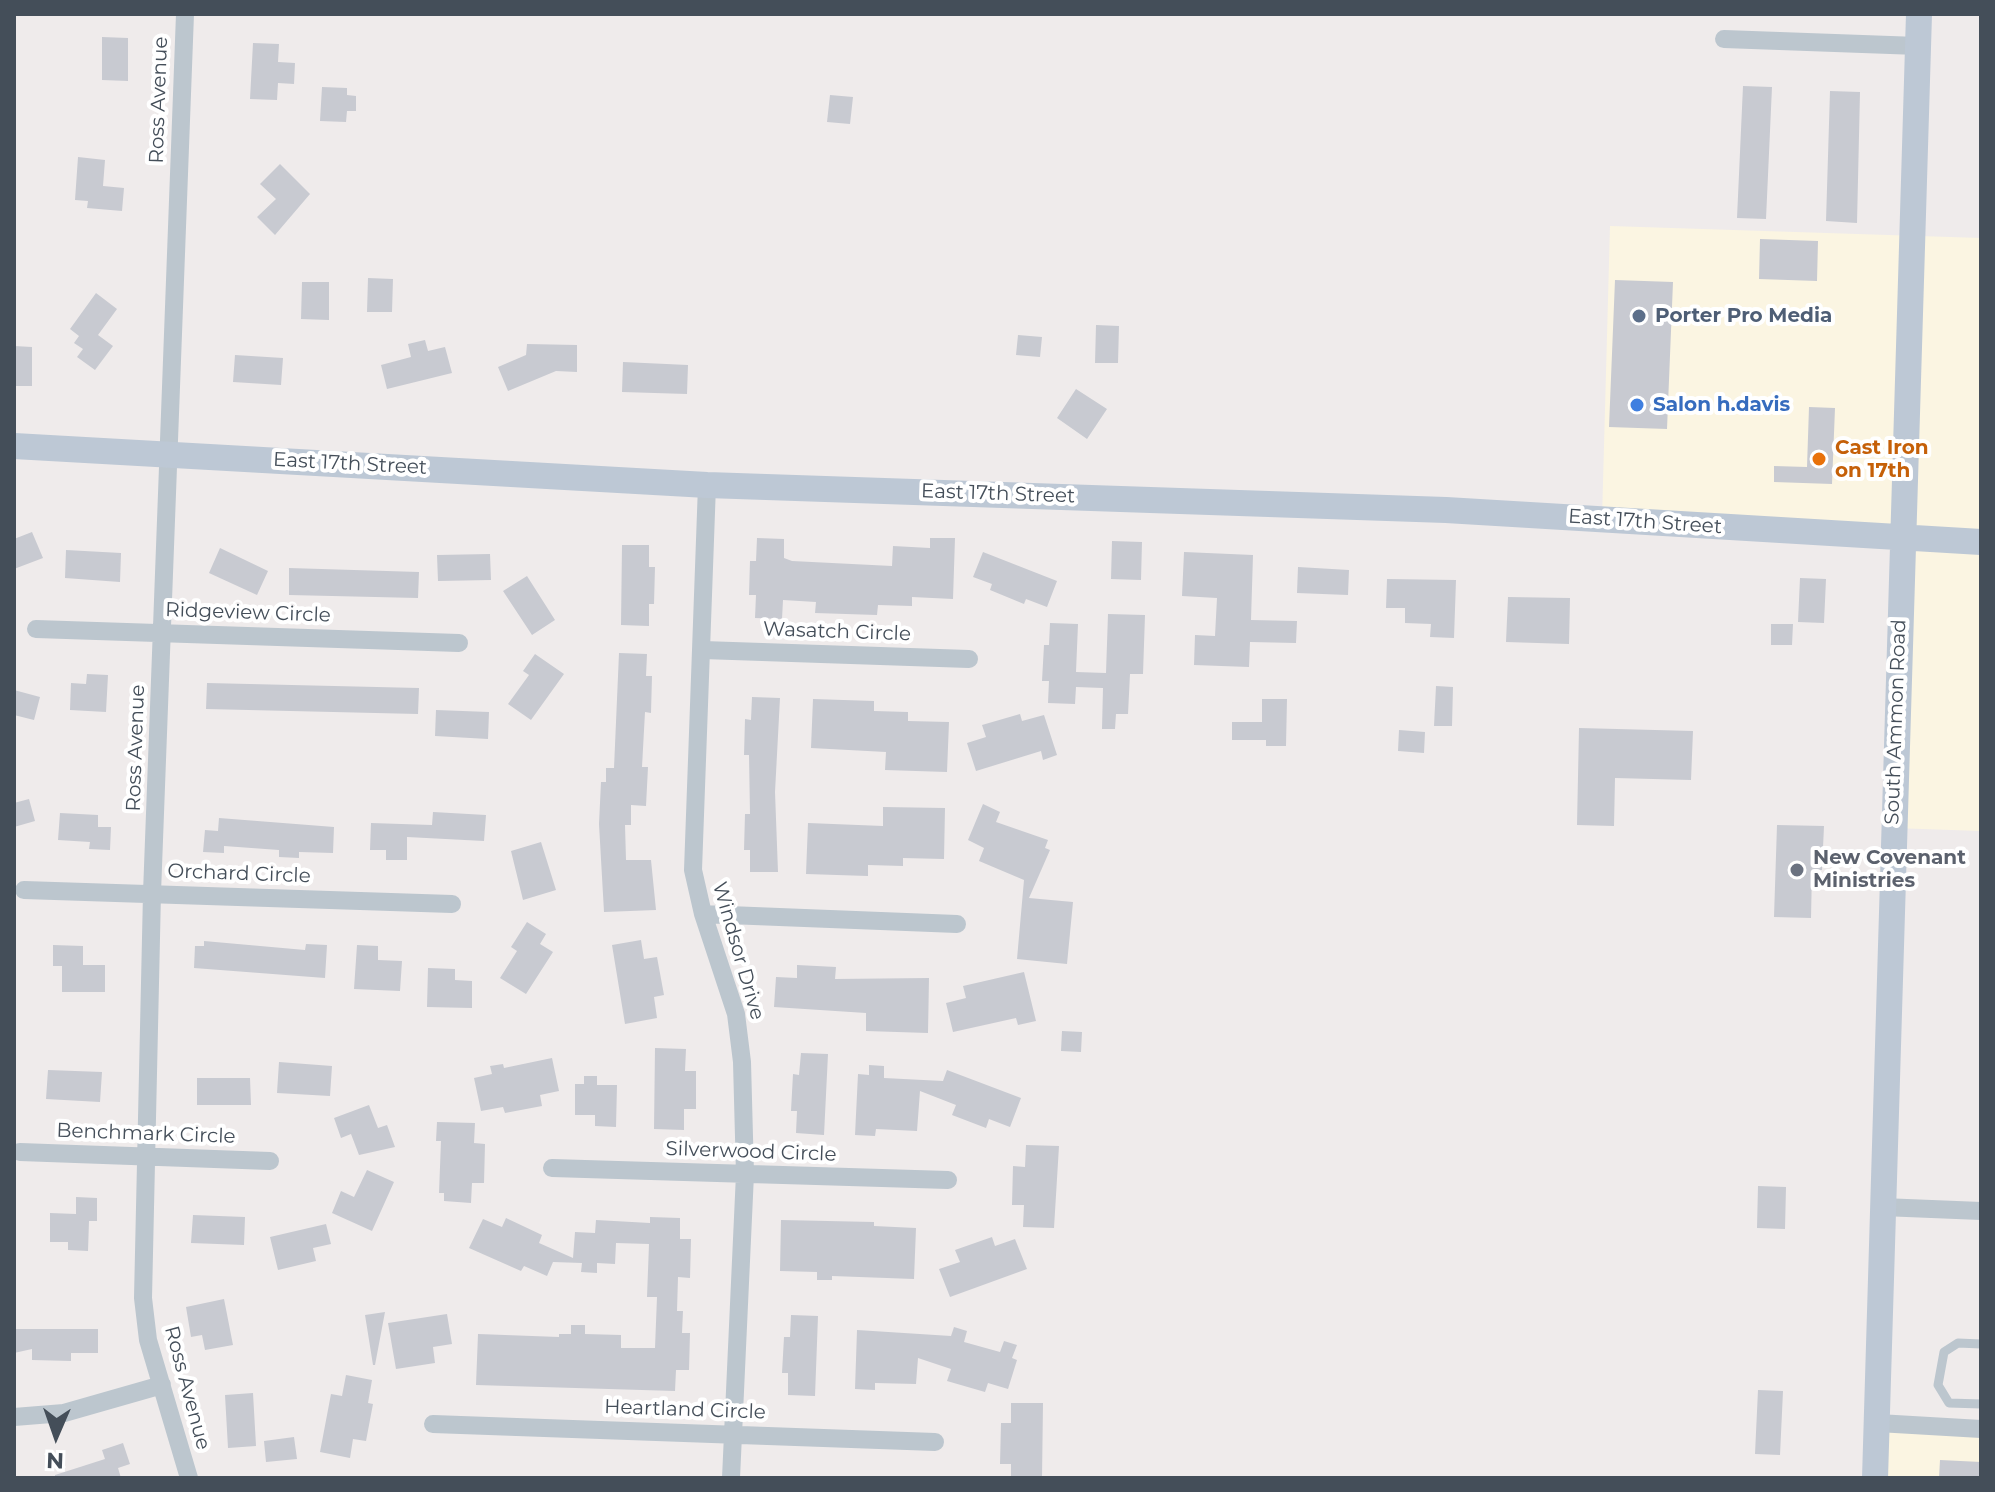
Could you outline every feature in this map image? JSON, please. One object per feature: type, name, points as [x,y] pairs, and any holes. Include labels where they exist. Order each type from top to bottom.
[{"type":"main road","name":"South Ammon Road","points":[[1875,1478],[1919,14]]},
{"type":"main road","name":"East 17th Street","points":[[14,446],[707,485],[1446,510],[1981,542]]},
{"type":"street","name":"Ross Avenue","points":[[185,14],[152,893],[143,1298],[148,1340],[189,1478]]},
{"type":"street","points":[[1724,39],[1918,46]]},
{"type":"street","name":"Windsor Drive","points":[[707,485],[693,870],[703,914],[736,1014],[742,1062],[745,1174],[731,1478]]},
{"type":"street","name":"Ridgeview Circle","points":[[36,629],[459,643]]},
{"type":"street","name":"Wasatch Circle","points":[[703,650],[969,659]]},
{"type":"street","name":"Orchard Circle","points":[[24,890],[452,904]]},
{"type":"street","points":[[703,914],[957,924]]},
{"type":"street","name":"Benchmark Circle","points":[[20,1152],[148,1153],[270,1161]]},
{"type":"street","name":"Silverwood Circle","points":[[552,1168],[948,1180]]},
{"type":"street","points":[[1882,1207],[1981,1211]]},
{"type":"street","points":[[14,1417],[64,1413],[162,1385]]},
{"type":"street","points":[[1878,1423],[1981,1429]]},
{"type":"street","name":"Heartland Circle","points":[[433,1424],[935,1442]]},
{"type":"lane","points":[[1981,1344],[1958,1343],[1944,1352],[1939,1366],[1938,1385],[1949,1403],[1981,1404]]},
{"type":"shaded area","points":[[1610,226],[1981,238],[1981,831],[1893,828],[1902,539],[1602,519]]},
{"type":"shaded area","points":[[1878,1423],[1981,1429],[1981,1478],[1876,1478]]},
{"type":"building","points":[[102,37],[128,38],[128,81],[102,80]]},
{"type":"building","points":[[253,43],[279,44],[278,62],[295,63],[294,84],[278,83],[277,100],[250,99]]},
{"type":"building","points":[[1743,86],[1772,87],[1766,219],[1737,218]]},
{"type":"building","points":[[322,87],[347,88],[347,95],[356,96],[356,111],[347,111],[346,122],[320,121]]},
{"type":"building","points":[[1830,91],[1860,92],[1857,223],[1826,221]]},
{"type":"building","points":[[830,95],[853,97],[850,124],[827,122]]},
{"type":"building","points":[[78,157],[105,160],[103,186],[124,188],[122,211],[87,208],[88,201],[75,200]]},
{"type":"building","points":[[280,164],[310,194],[275,235],[257,217],[276,199],[260,184]]},
{"type":"building","points":[[1760,239],[1818,241],[1817,281],[1759,279]]},
{"type":"building","points":[[368,278],[393,279],[392,312],[367,312]]},
{"type":"building","points":[[1615,280],[1673,282],[1667,429],[1609,427]]},
{"type":"building","points":[[302,282],[329,282],[329,320],[301,319]]},
{"type":"building","points":[[96,293],[117,309],[98,335],[113,346],[95,370],[77,357],[83,349],[74,343],[79,336],[70,329]]},
{"type":"building","points":[[1096,325],[1119,326],[1118,363],[1095,363]]},
{"type":"building","points":[[1018,335],[1042,337],[1040,357],[1016,355]]},
{"type":"building","points":[[425,340],[428,351],[445,347],[452,373],[387,389],[381,365],[411,357],[408,344]]},
{"type":"building","points":[[527,344],[577,345],[577,372],[556,371],[508,391],[498,367],[526,355]]},
{"type":"building","points":[[14,346],[32,347],[32,386],[14,386]]},
{"type":"building","points":[[235,355],[283,358],[281,385],[233,382]]},
{"type":"building","points":[[623,362],[688,365],[687,394],[622,392]]},
{"type":"building","points":[[1076,389],[1107,409],[1087,439],[1057,418]]},
{"type":"building","points":[[1809,407],[1835,408],[1832,484],[1774,482],[1774,466],[1807,467]]},
{"type":"building","points":[[32,532],[43,558],[14,569],[14,539]]},
{"type":"building","points":[[757,538],[784,539],[784,558],[792,561],[892,566],[893,546],[930,548],[930,538],[955,538],[953,599],[912,597],[912,606],[878,605],[877,615],[815,613],[816,602],[783,600],[782,619],[755,618],[756,595],[749,595],[750,561],[756,561]]},
{"type":"building","points":[[1112,541],[1142,542],[1141,580],[1111,579]]},
{"type":"building","points":[[622,545],[649,545],[649,567],[655,567],[654,604],[649,604],[649,626],[621,625]]},
{"type":"building","points":[[220,548],[268,571],[257,595],[209,573]]},
{"type":"building","points":[[66,550],[121,553],[120,582],[65,578]]},
{"type":"building","points":[[983,552],[1057,581],[1047,607],[1026,599],[1024,604],[990,590],[992,584],[973,577]]},
{"type":"building","points":[[1184,552],[1253,555],[1251,620],[1297,621],[1296,643],[1250,642],[1249,667],[1194,665],[1195,635],[1215,636],[1217,598],[1182,596]]},
{"type":"building","points":[[490,554],[491,580],[438,581],[437,555]]},
{"type":"building","points":[[1298,567],[1349,570],[1348,595],[1297,593]]},
{"type":"building","points":[[289,568],[419,572],[418,598],[289,595]]},
{"type":"building","points":[[527,576],[555,620],[532,635],[503,591]]},
{"type":"building","points":[[1800,578],[1826,579],[1824,623],[1798,622]]},
{"type":"building","points":[[1387,579],[1456,580],[1454,638],[1430,637],[1431,624],[1405,623],[1405,608],[1386,608]]},
{"type":"building","points":[[1508,597],[1570,598],[1569,644],[1506,642]]},
{"type":"building","points":[[1108,614],[1145,615],[1143,674],[1130,674],[1128,714],[1116,714],[1115,729],[1102,729],[1103,688],[1076,687],[1075,704],[1048,703],[1049,681],[1042,681],[1044,645],[1049,645],[1050,623],[1078,624],[1076,672],[1106,673]]},
{"type":"building","points":[[1771,624],[1793,624],[1792,645],[1771,645]]},
{"type":"building","points":[[619,653],[647,654],[646,676],[652,676],[651,713],[645,712],[642,767],[648,767],[646,806],[631,805],[631,825],[625,825],[626,860],[651,860],[656,910],[604,912],[599,824],[601,782],[606,782],[606,768],[614,768]]},
{"type":"building","points":[[535,654],[564,674],[531,720],[508,704],[529,675],[523,671]]},
{"type":"building","points":[[87,674],[108,675],[106,712],[70,710],[71,683],[86,684]]},
{"type":"building","points":[[207,683],[419,688],[418,714],[206,709]]},
{"type":"building","points":[[1436,686],[1453,687],[1452,726],[1434,726]]},
{"type":"building","points":[[14,690],[40,697],[34,720],[14,715]]},
{"type":"building","points":[[752,697],[780,698],[775,792],[778,872],[750,872],[750,850],[744,850],[745,814],[750,814],[749,755],[744,755],[745,719],[751,720]]},
{"type":"building","points":[[813,699],[874,701],[874,711],[908,712],[908,721],[949,722],[947,772],[885,770],[886,752],[811,748]]},
{"type":"building","points":[[1262,699],[1287,699],[1286,746],[1266,746],[1266,740],[1232,740],[1232,722],[1262,722]]},
{"type":"building","points":[[436,710],[489,712],[488,739],[435,736]]},
{"type":"building","points":[[1020,714],[1022,721],[1044,715],[1057,755],[1043,760],[1041,751],[976,771],[967,743],[986,737],[982,725]]},
{"type":"building","points":[[1579,728],[1693,731],[1691,780],[1615,778],[1614,826],[1577,825]]},
{"type":"building","points":[[1399,730],[1425,732],[1424,753],[1398,751]]},
{"type":"building","points":[[29,799],[35,821],[14,827],[14,803]]},
{"type":"building","points":[[983,804],[1000,812],[996,822],[1048,840],[1045,848],[1050,850],[1029,898],[1073,902],[1067,964],[1017,959],[1024,880],[979,861],[984,848],[968,840]]},
{"type":"building","points":[[883,807],[945,808],[944,859],[903,858],[903,866],[868,865],[868,876],[806,874],[808,823],[883,826]]},
{"type":"building","points":[[433,812],[486,815],[484,841],[407,837],[407,860],[386,860],[386,850],[370,850],[371,823],[432,825]]},
{"type":"building","points":[[60,813],[98,815],[98,827],[111,827],[110,850],[89,849],[90,842],[58,840]]},
{"type":"building","points":[[219,818],[334,827],[333,853],[299,852],[299,858],[279,857],[279,850],[224,846],[224,853],[203,852],[205,830],[218,831]]},
{"type":"building","points":[[1777,825],[1824,826],[1822,870],[1812,870],[1811,918],[1774,917]]},
{"type":"building","points":[[541,842],[556,890],[523,900],[511,851]]},
{"type":"building","points":[[527,922],[546,934],[540,944],[553,952],[526,994],[500,978],[517,951],[511,947]]},
{"type":"building","points":[[641,940],[644,959],[657,957],[664,995],[654,997],[657,1018],[625,1024],[612,945]]},
{"type":"building","points":[[204,941],[305,950],[306,944],[327,945],[325,978],[194,968],[195,946],[204,946]]},
{"type":"building","points":[[53,945],[83,946],[83,965],[105,965],[105,992],[62,992],[62,966],[53,966]]},
{"type":"building","points":[[357,945],[378,946],[378,960],[402,961],[400,991],[354,989]]},
{"type":"building","points":[[797,965],[836,967],[835,979],[929,978],[928,1033],[866,1031],[866,1013],[774,1007],[776,977],[797,978]]},
{"type":"building","points":[[428,968],[455,969],[455,980],[472,981],[472,1008],[427,1007]]},
{"type":"building","points":[[1024,972],[1036,1021],[1018,1025],[1016,1018],[953,1032],[946,1003],[966,998],[963,986]]},
{"type":"building","points":[[1062,1031],[1082,1032],[1081,1052],[1061,1051]]},
{"type":"building","points":[[655,1048],[686,1049],[685,1071],[696,1071],[696,1109],[684,1109],[684,1130],[654,1129]]},
{"type":"building","points":[[801,1053],[828,1054],[824,1135],[796,1133],[797,1111],[791,1111],[793,1074],[799,1075]]},
{"type":"building","points":[[552,1058],[559,1091],[540,1095],[542,1106],[505,1113],[503,1107],[481,1111],[474,1078],[492,1074],[490,1066],[503,1064],[504,1068]]},
{"type":"building","points":[[279,1062],[332,1066],[330,1096],[277,1093]]},
{"type":"building","points":[[869,1065],[884,1066],[884,1078],[943,1081],[947,1070],[1021,1098],[1010,1127],[989,1119],[986,1128],[952,1115],[956,1105],[920,1091],[917,1131],[876,1129],[875,1136],[855,1135],[858,1074],[869,1075]]},
{"type":"building","points":[[48,1070],[102,1072],[100,1102],[46,1099]]},
{"type":"building","points":[[584,1076],[597,1076],[597,1085],[617,1085],[616,1127],[595,1126],[595,1115],[575,1115],[575,1084],[584,1084]]},
{"type":"building","points":[[197,1078],[250,1078],[251,1105],[197,1105]]},
{"type":"building","points":[[369,1105],[378,1128],[387,1125],[395,1147],[359,1155],[351,1134],[341,1138],[334,1118]]},
{"type":"building","points":[[437,1122],[475,1123],[474,1143],[485,1144],[484,1183],[472,1183],[471,1203],[444,1201],[444,1193],[439,1193],[441,1141],[436,1141]]},
{"type":"building","points":[[1026,1145],[1059,1146],[1054,1228],[1023,1227],[1024,1205],[1012,1205],[1013,1166],[1025,1167]]},
{"type":"building","points":[[367,1170],[394,1182],[372,1231],[332,1213],[341,1191],[354,1197]]},
{"type":"building","points":[[1758,1186],[1786,1187],[1785,1229],[1757,1228]]},
{"type":"building","points":[[76,1197],[97,1198],[97,1221],[89,1221],[88,1251],[68,1250],[68,1242],[50,1242],[50,1213],[76,1214]]},
{"type":"building","points":[[193,1215],[245,1217],[244,1245],[191,1243]]},
{"type":"building","points":[[650,1217],[680,1218],[680,1239],[691,1239],[690,1278],[678,1277],[677,1311],[683,1311],[682,1333],[690,1333],[689,1370],[676,1370],[675,1391],[476,1385],[478,1334],[559,1337],[559,1334],[571,1334],[571,1325],[585,1325],[585,1334],[621,1335],[621,1348],[655,1348],[657,1297],[647,1297],[649,1244],[616,1243],[615,1264],[597,1263],[597,1273],[581,1272],[582,1263],[553,1262],[547,1276],[524,1266],[521,1271],[469,1248],[483,1219],[502,1227],[506,1218],[542,1235],[539,1243],[573,1258],[575,1232],[595,1233],[596,1220],[650,1223]]},
{"type":"building","points":[[781,1220],[874,1222],[874,1226],[916,1228],[914,1279],[832,1276],[832,1280],[817,1280],[817,1272],[780,1271]]},
{"type":"building","points":[[326,1224],[331,1244],[313,1248],[316,1261],[278,1270],[270,1237]]},
{"type":"building","points":[[992,1237],[995,1246],[1015,1239],[1027,1269],[950,1297],[939,1269],[960,1262],[955,1250]]},
{"type":"building","points":[[224,1299],[233,1345],[205,1350],[202,1335],[191,1337],[186,1307]]},
{"type":"building","points":[[385,1312],[375,1365],[373,1365],[365,1315]]},
{"type":"building","points":[[447,1314],[452,1344],[433,1347],[435,1363],[396,1369],[388,1323]]},
{"type":"building","points":[[791,1315],[818,1316],[815,1396],[788,1395],[788,1373],[782,1373],[784,1337],[790,1337]]},
{"type":"building","points":[[954,1327],[967,1331],[964,1342],[1000,1352],[1004,1341],[1017,1345],[1012,1358],[1017,1360],[1008,1389],[988,1383],[985,1392],[947,1381],[951,1369],[918,1358],[916,1384],[875,1383],[875,1390],[855,1389],[857,1330],[951,1336]]},
{"type":"building","points":[[14,1329],[98,1329],[98,1353],[71,1353],[71,1361],[32,1360],[32,1349],[14,1353]]},
{"type":"building","points":[[346,1375],[372,1380],[368,1403],[373,1404],[366,1441],[353,1439],[350,1458],[320,1452],[331,1394],[342,1396]]},
{"type":"building","points":[[1758,1390],[1783,1391],[1780,1455],[1755,1454]]},
{"type":"building","points":[[253,1393],[256,1446],[228,1448],[225,1395]]},
{"type":"building","points":[[1011,1403],[1043,1403],[1042,1478],[1011,1478],[1011,1464],[1000,1464],[1001,1423],[1011,1423]]},
{"type":"building","points":[[294,1437],[297,1459],[266,1462],[264,1441]]},
{"type":"building","points":[[123,1443],[130,1464],[118,1468],[121,1478],[55,1478],[55,1475],[105,1459],[102,1450]]},
{"type":"building","points":[[1940,1460],[1981,1462],[1981,1478],[1939,1478]]},
{"type":"place","name":"Porter Pro Media","points":[[1639,316]]},
{"type":"place","name":"Salon h.davis","points":[[1637,405]]},
{"type":"place","name":"Cast Iron on 17th","points":[[1819,459]]},
{"type":"place","name":"New Covenant Ministries","points":[[1797,870]]}]
